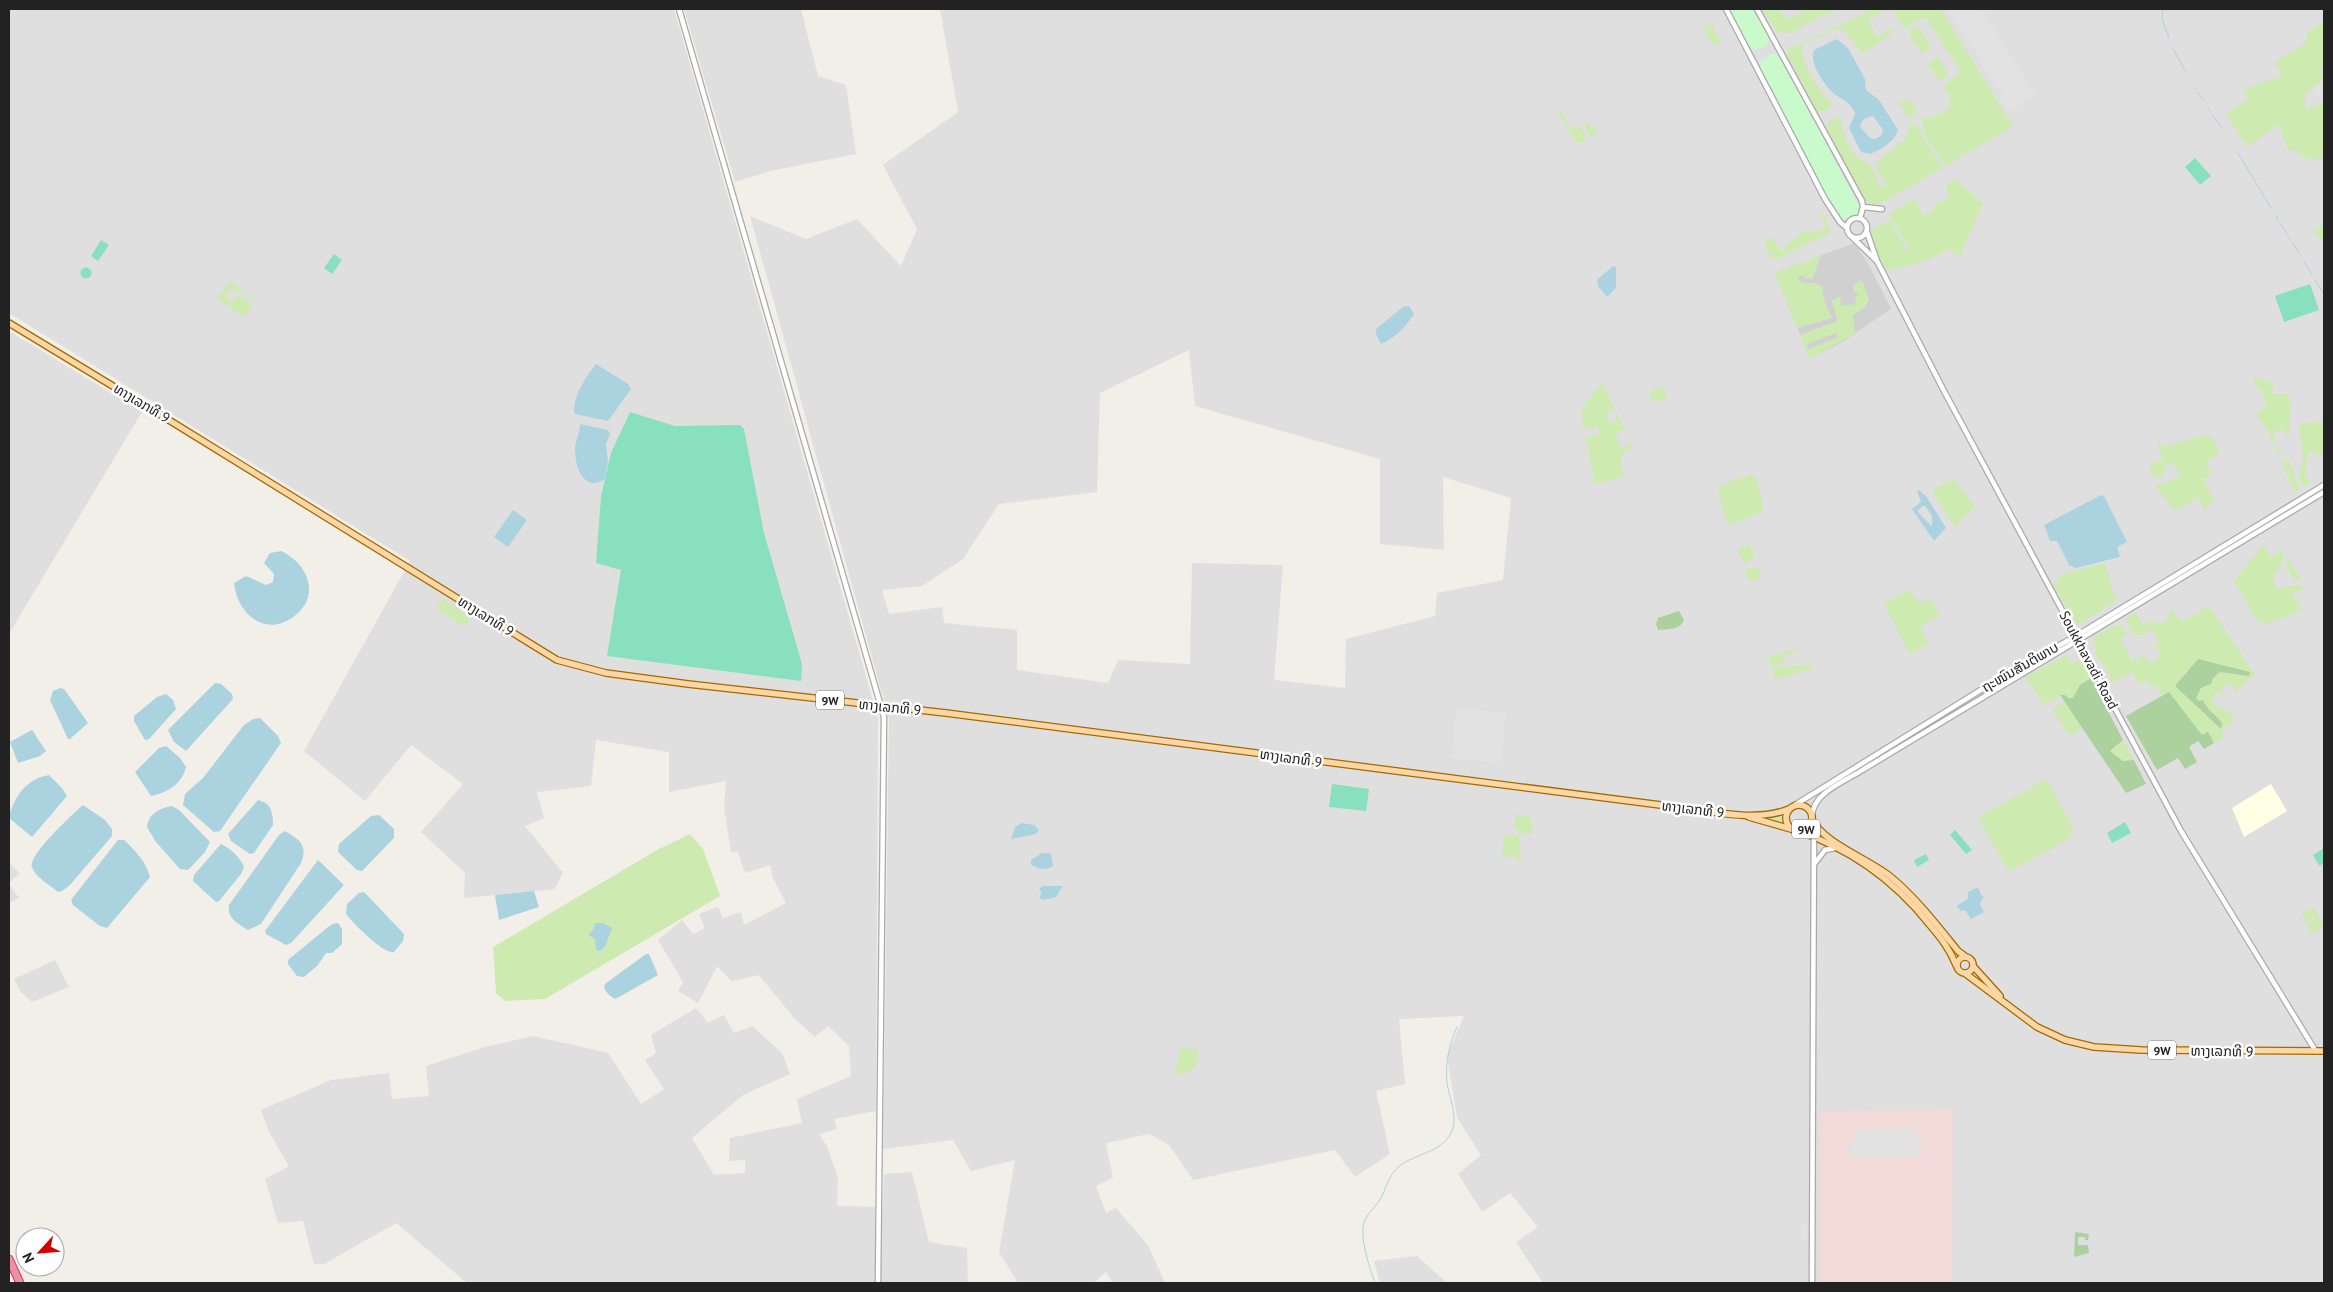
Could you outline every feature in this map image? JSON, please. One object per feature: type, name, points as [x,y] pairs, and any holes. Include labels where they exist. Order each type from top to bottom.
[{"type":"highway","points":[[9,1259],[20,1283]]},
{"type":"main road","name":"ທາງເລກທີ 9","points":[[9,324],[178,425],[557,660],[606,673],[1743,815],[1772,814],[1792,807],[1806,806],[1823,835],[1902,887],[1958,952],[1966,957]]},
{"type":"main road","name":"9W","points":[[1792,807],[1786,820],[1794,830],[1807,829],[1813,819]]},
{"type":"main road","name":"ທາງເລກທີ 9","points":[[1743,815],[1794,830],[1855,855],[1888,880],[1912,903],[1947,946],[1956,965]]},
{"type":"main road","points":[[1966,957],[1971,960],[1973,966],[1970,972],[1966,974],[1960,972],[1956,965],[1958,960],[1966,957]]},
{"type":"main road","name":"ທາງເລກທີ 9","points":[[1973,966],[2010,1007]]},
{"type":"main road","name":"ທາງເລກທີ 9","points":[[1966,974],[2048,1033],[2094,1047],[2141,1050],[2324,1051]]},
{"type":"street","points":[[679,9],[884,717],[878,1283]]},
{"type":"street","points":[[1726,9],[1825,200],[1840,222],[1847,228]]},
{"type":"street","points":[[1757,9],[1863,207],[1860,218]]},
{"type":"street","points":[[1863,207],[1882,209]]},
{"type":"street","points":[[1860,218],[1866,224],[1867,232],[1861,238],[1853,238],[1848,234],[1847,228],[1851,220],[1860,218]]},
{"type":"street","name":"Soukkhavadi Road","points":[[1867,232],[1877,261],[1968,438],[2181,831],[2315,1050]]},
{"type":"street","name":"Soukkhavadi Road","points":[[1853,238],[1877,261]]},
{"type":"street","name":"ຖະໜົນສັນຕິພາບ","points":[[1792,807],[1992,683],[2076,636],[2324,485]]},
{"type":"street","name":"ຖະໜົນສັນຕິພາບ","points":[[1813,819],[1814,804],[1823,795],[2324,492]]},
{"type":"street","points":[[1812,1283],[1815,864],[1813,819]]},
{"type":"street","points":[[1815,864],[1825,850],[1837,848]]},
{"type":"shaded area","points":[[9,9],[674,9],[878,718],[876,1111],[834,1119],[837,1129],[819,1134],[827,1146],[838,1178],[837,1206],[883,1207],[884,1174],[912,1172],[929,1242],[967,1248],[968,1283],[467,1283],[396,1223],[324,1264],[314,1264],[303,1221],[278,1223],[265,1179],[289,1166],[269,1132],[261,1110],[331,1080],[389,1073],[392,1099],[429,1096],[426,1066],[485,1047],[533,1036],[608,1053],[641,1104],[664,1089],[645,1060],[656,1053],[651,1035],[696,1008],[708,1023],[724,1015],[734,1033],[752,1026],[782,1053],[790,1074],[743,1095],[692,1138],[714,1175],[745,1173],[745,1160],[729,1161],[730,1138],[802,1123],[797,1099],[851,1076],[849,1046],[828,1026],[815,1037],[794,1018],[759,975],[732,981],[717,966],[698,1003],[678,991],[683,982],[658,940],[682,920],[693,934],[705,928],[699,914],[718,907],[723,918],[741,912],[744,925],[786,903],[773,878],[770,865],[745,873],[738,852],[731,852],[724,808],[726,781],[669,792],[669,752],[596,740],[591,786],[537,792],[544,818],[525,826],[563,873],[555,889],[464,898],[465,873],[421,832],[463,784],[411,745],[365,801],[304,751],[410,561],[9,313]]},
{"type":"shaded area","points":[[684,9],[801,9],[818,76],[846,85],[856,154],[770,171],[735,182]]},
{"type":"shaded area","points":[[940,9],[2324,9],[2324,1283],[1543,1283],[1516,1242],[1538,1227],[1510,1193],[1482,1212],[1458,1174],[1481,1155],[1457,1118],[1447,1056],[1464,1016],[1399,1019],[1405,1084],[1376,1091],[1390,1154],[1355,1177],[1335,1150],[1193,1180],[1169,1145],[1149,1134],[1106,1143],[1113,1178],[1096,1186],[1106,1213],[1116,1208],[1148,1245],[1165,1283],[1113,1283],[1106,1272],[1093,1283],[1018,1283],[999,1252],[1015,1160],[971,1171],[953,1140],[883,1149],[889,719],[750,216],[806,239],[857,219],[901,266],[917,229],[883,165],[958,112]],"holes":[[[1189,350],[1195,406],[1380,459],[1380,544],[1444,550],[1443,477],[1511,498],[1503,580],[1437,593],[1435,616],[1346,639],[1345,688],[1274,680],[1283,565],[1192,563],[1190,664],[1118,660],[1108,683],[1017,670],[1017,630],[944,623],[942,607],[889,614],[882,590],[922,586],[963,559],[999,504],[1097,492],[1100,393]]]},
{"type":"shaded area","points":[[1949,9],[1981,9],[2035,96],[2008,112],[1999,97],[2002,95]]},
{"type":"shaded area","points":[[2324,79],[2324,92],[2315,98],[2311,91]]},
{"type":"shaded area","points":[[1854,243],[1869,265],[1891,309],[1842,342],[1810,359],[1775,273]]},
{"type":"shaded area","points":[[9,331],[142,412],[9,634]]},
{"type":"shaded area","points":[[1456,708],[1506,713],[1500,763],[1451,758]]},
{"type":"shaded area","points":[[2271,784],[2287,811],[2244,837],[2232,808]]},
{"type":"shaded area","points":[[9,863],[20,873],[9,883]]},
{"type":"shaded area","points":[[9,884],[19,898],[9,903]]},
{"type":"shaded area","points":[[55,960],[69,987],[32,1002],[21,992],[14,979]]},
{"type":"shaded area","points":[[1953,1109],[1952,1283],[1819,1283],[1820,1112]]},
{"type":"shaded area","points":[[1916,1128],[1916,1140],[1921,1140],[1921,1155],[1913,1155],[1913,1157],[1850,1158],[1850,1140],[1855,1139],[1855,1129]]},
{"type":"shaded area","points":[[1801,1225],[1807,1225],[1807,1241],[1801,1241]]},
{"type":"shaded area","points":[[1417,1256],[1447,1283],[1380,1283],[1374,1261]]},
{"type":"green space","points":[[1728,9],[1755,9],[1769,35],[1767,45],[1756,50],[1751,49]]},
{"type":"green space","points":[[1762,9],[1778,9],[1787,19],[1807,9],[1835,9],[1790,33],[1777,32]]},
{"type":"green space","points":[[1872,9],[1882,9],[1884,11],[1871,17],[1869,23],[1877,37],[1893,27],[1893,30],[1891,34],[1865,52],[1862,52],[1843,30],[1836,29],[1803,44],[1803,56],[1808,71],[1822,92],[1833,104],[1826,111],[1817,111],[1788,56],[1788,48]]},
{"type":"green space","points":[[1892,9],[1941,9],[2013,126],[1945,165],[1923,129],[1923,116],[1932,118],[1951,107],[1949,100],[1951,98],[1943,86],[1961,71],[1925,17],[1904,28]]},
{"type":"green space","points":[[2324,21],[2324,68],[2320,72],[2324,79],[2304,95],[2306,110],[2324,102],[2324,156],[2314,160],[2298,155],[2297,150],[2289,152],[2279,124],[2247,147],[2226,114],[2249,99],[2243,90],[2283,75],[2274,63],[2307,42],[2306,33]]},
{"type":"green space","points":[[1711,23],[1721,42],[1714,46],[1703,27]]},
{"type":"green space","points":[[1919,27],[1930,45],[1929,49],[1923,53],[1914,44],[1910,35],[1910,32]]},
{"type":"green space","points":[[1771,54],[1775,54],[1782,59],[1860,208],[1859,213],[1855,217],[1849,217],[1843,221],[1838,217],[1760,69],[1761,61]]},
{"type":"green space","points":[[1938,56],[1948,73],[1947,77],[1939,81],[1928,64]]},
{"type":"green space","points":[[1910,99],[1917,112],[1911,117],[1907,116],[1898,103],[1901,101],[1903,103]]},
{"type":"green space","points":[[1560,110],[1571,128],[1581,126],[1586,140],[1578,144],[1557,112]]},
{"type":"green space","points":[[1839,116],[1845,138],[1855,155],[1871,165],[1881,188],[1886,184],[1876,167],[1876,163],[1907,137],[1910,124],[1917,125],[1942,168],[1884,202],[1874,204],[1867,202],[1862,197],[1826,128],[1828,122]]},
{"type":"green space","points":[[1587,121],[1598,134],[1591,137],[1584,123]]},
{"type":"green space","points":[[2195,158],[2211,176],[2200,185],[2185,167]]},
{"type":"green space","points":[[1956,179],[1983,203],[1959,258],[1949,249],[1925,261],[1887,271],[1871,240],[1872,230],[1890,220],[1907,251],[1910,250],[1889,214],[1914,199],[1924,216],[1934,210],[1935,204],[1950,197],[1945,186]]},
{"type":"green space","points":[[1823,212],[1831,232],[1772,261],[1764,241],[1772,237],[1781,252],[1792,240],[1809,228],[1812,234],[1826,226],[1820,214]]},
{"type":"green space","points":[[2324,225],[2324,243],[2313,231]]},
{"type":"green space","points":[[101,240],[109,245],[98,261],[91,256]]},
{"type":"green space","points":[[334,254],[342,260],[332,274],[324,268]]},
{"type":"green space","points":[[1821,255],[1812,279],[1805,278],[1803,275],[1797,278],[1803,283],[1814,283],[1822,286],[1824,300],[1832,318],[1797,328],[1775,273]]},
{"type":"green space","points":[[86,267],[92,273],[86,279],[80,273]]},
{"type":"green space","points":[[1862,280],[1869,300],[1865,307],[1853,315],[1855,333],[1810,359],[1800,335],[1836,322],[1837,319],[1832,301],[1840,296],[1841,306],[1856,304],[1855,296],[1858,295],[1858,292],[1854,292],[1853,285]],"holes":[[[1836,333],[1838,337],[1809,349],[1807,344]]]},
{"type":"green space","points":[[229,281],[257,299],[256,301],[240,290],[239,293],[231,288],[225,297],[233,302],[237,295],[253,305],[245,317],[217,299]]},
{"type":"green space","points":[[2310,284],[2319,310],[2284,322],[2275,296]]},
{"type":"green space","points":[[2255,377],[2274,383],[2272,394],[2288,393],[2289,401],[2292,402],[2289,416],[2290,434],[2287,437],[2283,429],[2273,433],[2276,441],[2280,440],[2274,442],[2277,449],[2283,447],[2278,450],[2280,454],[2285,452],[2279,455],[2282,462],[2288,459],[2300,489],[2295,493],[2268,431],[2256,414],[2267,406],[2261,391],[2253,382]]},
{"type":"green space","points":[[1603,384],[1633,448],[1623,452],[1621,461],[1624,476],[1595,485],[1581,411],[1599,385]],"holes":[[[1615,410],[1617,420],[1609,423],[1605,414]],[[1598,426],[1600,435],[1586,437],[1585,428]],[[1624,430],[1630,445],[1621,448],[1615,434]]]},
{"type":"green space","points":[[1664,387],[1667,398],[1653,402],[1649,392]]},
{"type":"green space","points":[[630,412],[675,426],[740,425],[744,429],[764,533],[802,664],[801,681],[607,656],[621,570],[596,563],[601,497],[611,453]]},
{"type":"green space","points":[[2324,421],[2324,452],[2320,454],[2309,451],[2305,472],[2310,482],[2304,486],[2299,476],[2303,458],[2299,424]]},
{"type":"green space","points":[[2156,434],[2162,447],[2210,434],[2220,453],[2207,461],[2211,475],[2203,479],[2214,499],[2205,511],[2198,497],[2175,511],[2155,486],[2180,477],[2178,469],[2169,461],[2158,479],[2149,472],[2153,462],[2163,460]]},
{"type":"green space","points":[[1755,474],[1763,507],[1762,512],[1730,525],[1724,515],[1718,488],[1735,479]]},
{"type":"green space","points":[[1953,477],[1975,507],[1955,527],[1932,491],[1949,480],[1949,484],[1951,484]]},
{"type":"green space","points":[[1750,544],[1754,559],[1743,564],[1738,548]]},
{"type":"green space","points":[[2263,545],[2271,557],[2282,550],[2284,555],[2272,579],[2278,589],[2295,585],[2304,588],[2293,594],[2301,609],[2265,624],[2256,619],[2234,581]]},
{"type":"green space","points":[[2287,557],[2302,580],[2295,580],[2286,566]]},
{"type":"green space","points":[[2105,563],[2112,590],[2118,600],[2077,625],[2053,584],[2060,580],[2058,577],[2066,573]]},
{"type":"green space","points":[[1753,567],[1758,568],[1762,577],[1749,582],[1745,570]]},
{"type":"green space","points":[[1909,590],[1919,603],[1930,598],[1940,615],[1920,627],[1929,643],[1910,654],[1884,603]]},
{"type":"green space","points":[[442,599],[468,615],[467,618],[469,620],[465,627],[436,609]]},
{"type":"green space","points":[[2209,606],[2255,675],[2244,683],[2236,693],[2231,683],[2221,688],[2225,698],[2218,691],[2215,691],[2214,700],[2211,703],[2228,711],[2234,721],[2221,729],[2225,736],[2214,743],[2208,732],[2202,735],[2169,692],[2162,696],[2155,684],[2151,686],[2147,681],[2139,684],[2132,672],[2112,683],[2106,668],[2097,658],[2093,637],[2120,623],[2127,635],[2121,638],[2132,662],[2143,655],[2149,663],[2161,655],[2155,645],[2159,642],[2152,629],[2143,635],[2134,635],[2125,619],[2136,612],[2143,625],[2154,620],[2160,624],[2169,620],[2169,612],[2173,610],[2181,622]],"holes":[[[2198,659],[2249,676],[2220,672],[2207,687],[2201,688],[2196,698],[2199,701],[2203,700],[2207,710],[2220,719],[2221,729],[2175,685]]]},
{"type":"green space","points":[[1679,611],[1684,620],[1680,626],[1658,630],[1656,624],[1658,618]]},
{"type":"green space","points":[[1799,648],[1800,651],[1784,656],[1784,663],[1771,667],[1768,657]]},
{"type":"green space","points":[[2066,655],[2072,664],[2080,660],[2091,678],[2077,689],[2073,698],[2061,695],[2044,705],[2025,677]]},
{"type":"green space","points":[[2198,659],[2250,672],[2249,676],[2220,672],[2213,678],[2211,684],[2201,688],[2196,698],[2199,701],[2203,700],[2222,723],[2221,729],[2175,686]]},
{"type":"green space","points":[[1811,663],[1813,669],[1775,679],[1772,669],[1798,666]]},
{"type":"green space","points":[[2091,678],[2123,740],[2110,751],[2123,761],[2134,760],[2146,784],[2126,793],[2060,695],[2073,698],[2080,685]]},
{"type":"green space","points":[[2169,692],[2202,735],[2208,732],[2214,743],[2204,749],[2198,741],[2189,747],[2197,762],[2185,769],[2178,758],[2157,770],[2126,716]]},
{"type":"green space","points":[[2064,702],[2082,728],[2072,735],[2068,734],[2052,710]]},
{"type":"green space","points":[[2123,740],[2134,760],[2123,761],[2110,751]]},
{"type":"green space","points":[[2046,779],[2074,828],[2069,832],[2072,837],[2009,872],[1978,818]]},
{"type":"green space","points":[[1332,784],[1369,789],[1366,811],[1329,807]]},
{"type":"green space","points":[[1784,814],[1785,824],[1762,818]]},
{"type":"green space","points":[[1516,815],[1531,817],[1532,833],[1521,834],[1514,825]]},
{"type":"green space","points":[[2125,822],[2131,833],[2112,843],[2107,833]]},
{"type":"green space","points":[[1955,830],[1972,850],[1966,854],[1950,835]]},
{"type":"green space","points":[[690,834],[703,849],[720,896],[545,999],[505,1001],[496,993],[493,947],[657,850]]},
{"type":"green space","points":[[1504,834],[1519,836],[1521,862],[1517,862],[1516,857],[1502,856]]},
{"type":"green space","points":[[2324,848],[2324,863],[2319,866],[2313,855]]},
{"type":"green space","points":[[1926,854],[1929,860],[1917,867],[1914,860]]},
{"type":"green space","points":[[2314,907],[2324,927],[2312,934],[2306,924],[2313,922],[2314,919],[2311,918],[2306,922],[2301,913]]},
{"type":"green space","points":[[1181,1048],[1198,1050],[1196,1067],[1178,1076],[1175,1073]]},
{"type":"green space","points":[[2075,1232],[2089,1234],[2088,1240],[2085,1240],[2085,1237],[2078,1237],[2078,1245],[2088,1245],[2089,1253],[2074,1257]]},
{"type":"water","points":[[1837,39],[1848,48],[1865,79],[1866,90],[1879,100],[1898,130],[1894,138],[1887,145],[1870,154],[1861,152],[1849,128],[1855,114],[1854,110],[1832,92],[1821,78],[1813,60],[1814,50]],"holes":[[[1873,116],[1883,130],[1882,135],[1875,139],[1870,138],[1860,127],[1861,122]]]},
{"type":"water","points":[[1613,266],[1616,267],[1616,288],[1607,297],[1598,286],[1597,280]]},
{"type":"water","points":[[1409,306],[1414,314],[1411,319],[1396,335],[1381,344],[1376,334],[1376,329],[1403,307]]},
{"type":"water","points":[[596,364],[628,384],[631,389],[608,421],[575,414],[574,411],[578,392]]},
{"type":"water","points":[[580,424],[608,430],[610,434],[606,444],[608,462],[605,479],[598,483],[587,481],[579,471],[575,457],[575,447]]},
{"type":"water","points":[[1919,490],[1926,496],[1946,528],[1934,541],[1912,509],[1921,502],[1917,491]],"holes":[[[1923,506],[1926,507],[1932,516],[1932,527],[1917,511]]]},
{"type":"water","points":[[2101,495],[2104,496],[2127,542],[2117,547],[2120,557],[2076,568],[2069,565],[2057,541],[2050,541],[2044,525]]},
{"type":"water","points":[[513,510],[527,520],[508,547],[494,537]]},
{"type":"water","points":[[281,551],[290,556],[304,572],[309,590],[307,600],[302,609],[282,623],[272,625],[254,619],[246,612],[240,604],[234,583],[246,576],[266,585],[273,582],[274,574],[264,563],[270,553]]},
{"type":"water","points":[[215,683],[221,684],[232,694],[233,699],[186,751],[174,742],[168,730]]},
{"type":"water","points":[[60,688],[64,689],[88,723],[70,739],[68,739],[50,700],[53,691]]},
{"type":"water","points":[[166,694],[173,700],[176,709],[149,739],[145,740],[134,721],[134,716],[157,697]]},
{"type":"water","points":[[260,718],[278,736],[281,743],[220,831],[214,832],[183,805],[185,794],[203,778],[244,725],[253,719]]},
{"type":"water","points":[[32,730],[46,751],[40,756],[18,763],[10,742]]},
{"type":"water","points":[[166,746],[180,758],[186,767],[181,778],[173,787],[163,793],[151,796],[135,772],[159,748]]},
{"type":"water","points":[[49,775],[67,796],[32,837],[9,818],[9,815],[15,801],[28,784]]},
{"type":"water","points":[[258,800],[266,803],[270,809],[273,825],[254,853],[250,854],[231,841],[228,834]]},
{"type":"water","points":[[83,805],[105,820],[112,829],[112,836],[69,886],[58,892],[36,874],[32,867],[33,861],[52,835]]},
{"type":"water","points":[[172,806],[179,810],[210,842],[205,852],[188,870],[180,869],[156,842],[147,827],[155,812]]},
{"type":"water","points":[[379,815],[394,829],[394,838],[362,871],[357,870],[338,852],[339,844],[371,816]]},
{"type":"water","points":[[1022,823],[1034,825],[1039,830],[1036,834],[1011,839],[1015,827]]},
{"type":"water","points":[[285,831],[295,837],[303,847],[304,852],[301,863],[261,924],[248,930],[231,917],[229,905],[279,835]]},
{"type":"water","points":[[118,840],[124,840],[136,852],[146,866],[150,877],[107,928],[100,926],[73,905],[71,900]]},
{"type":"water","points":[[221,844],[235,854],[244,867],[241,874],[219,901],[216,902],[193,881],[194,875]]},
{"type":"water","points":[[1042,853],[1051,853],[1053,866],[1042,869],[1031,864],[1031,860]]},
{"type":"water","points":[[318,860],[344,885],[291,943],[286,945],[266,934],[265,931]]},
{"type":"water","points":[[1042,886],[1063,886],[1056,897],[1043,900],[1039,898],[1042,892],[1039,890]]},
{"type":"water","points":[[1978,887],[1981,895],[1984,896],[1980,904],[1984,912],[1971,919],[1965,910],[1961,911],[1956,906],[1968,899],[1968,892]]},
{"type":"water","points":[[534,891],[539,907],[499,920],[495,895]]},
{"type":"water","points":[[364,892],[404,934],[403,941],[394,952],[389,952],[376,944],[346,914],[347,904],[359,893]]},
{"type":"water","points":[[338,923],[342,929],[342,944],[332,953],[326,953],[318,965],[304,977],[297,976],[288,964],[288,960],[328,927]]},
{"type":"water","points":[[595,923],[603,923],[612,928],[605,947],[600,951],[596,950],[595,939],[588,935],[593,930]]},
{"type":"water","points":[[646,954],[649,954],[658,975],[615,999],[609,995],[604,986],[605,984]]},
{"type":"waterway","points":[[2163,9],[2162,19],[2169,38]]},
{"type":"waterway","points":[[2173,49],[2186,72]]},
{"type":"waterway","points":[[2198,92],[2203,100]]},
{"type":"waterway","points":[[2208,108],[2211,112]]},
{"type":"waterway","points":[[2213,116],[2222,128]]},
{"type":"waterway","points":[[2238,153],[2271,208]]},
{"type":"waterway","points":[[2276,216],[2278,220]]},
{"type":"waterway","points":[[2280,223],[2290,239]]},
{"type":"waterway","points":[[2292,242],[2299,253]]},
{"type":"waterway","points":[[2304,262],[2312,275]]},
{"type":"waterway","points":[[2315,280],[2324,294]]},
{"type":"waterway","points":[[1375,1283],[1368,1261],[1363,1226],[1395,1170],[1409,1160],[1438,1147],[1449,1136],[1453,1128],[1454,1117],[1447,1083],[1447,1061],[1457,1027]]}]
